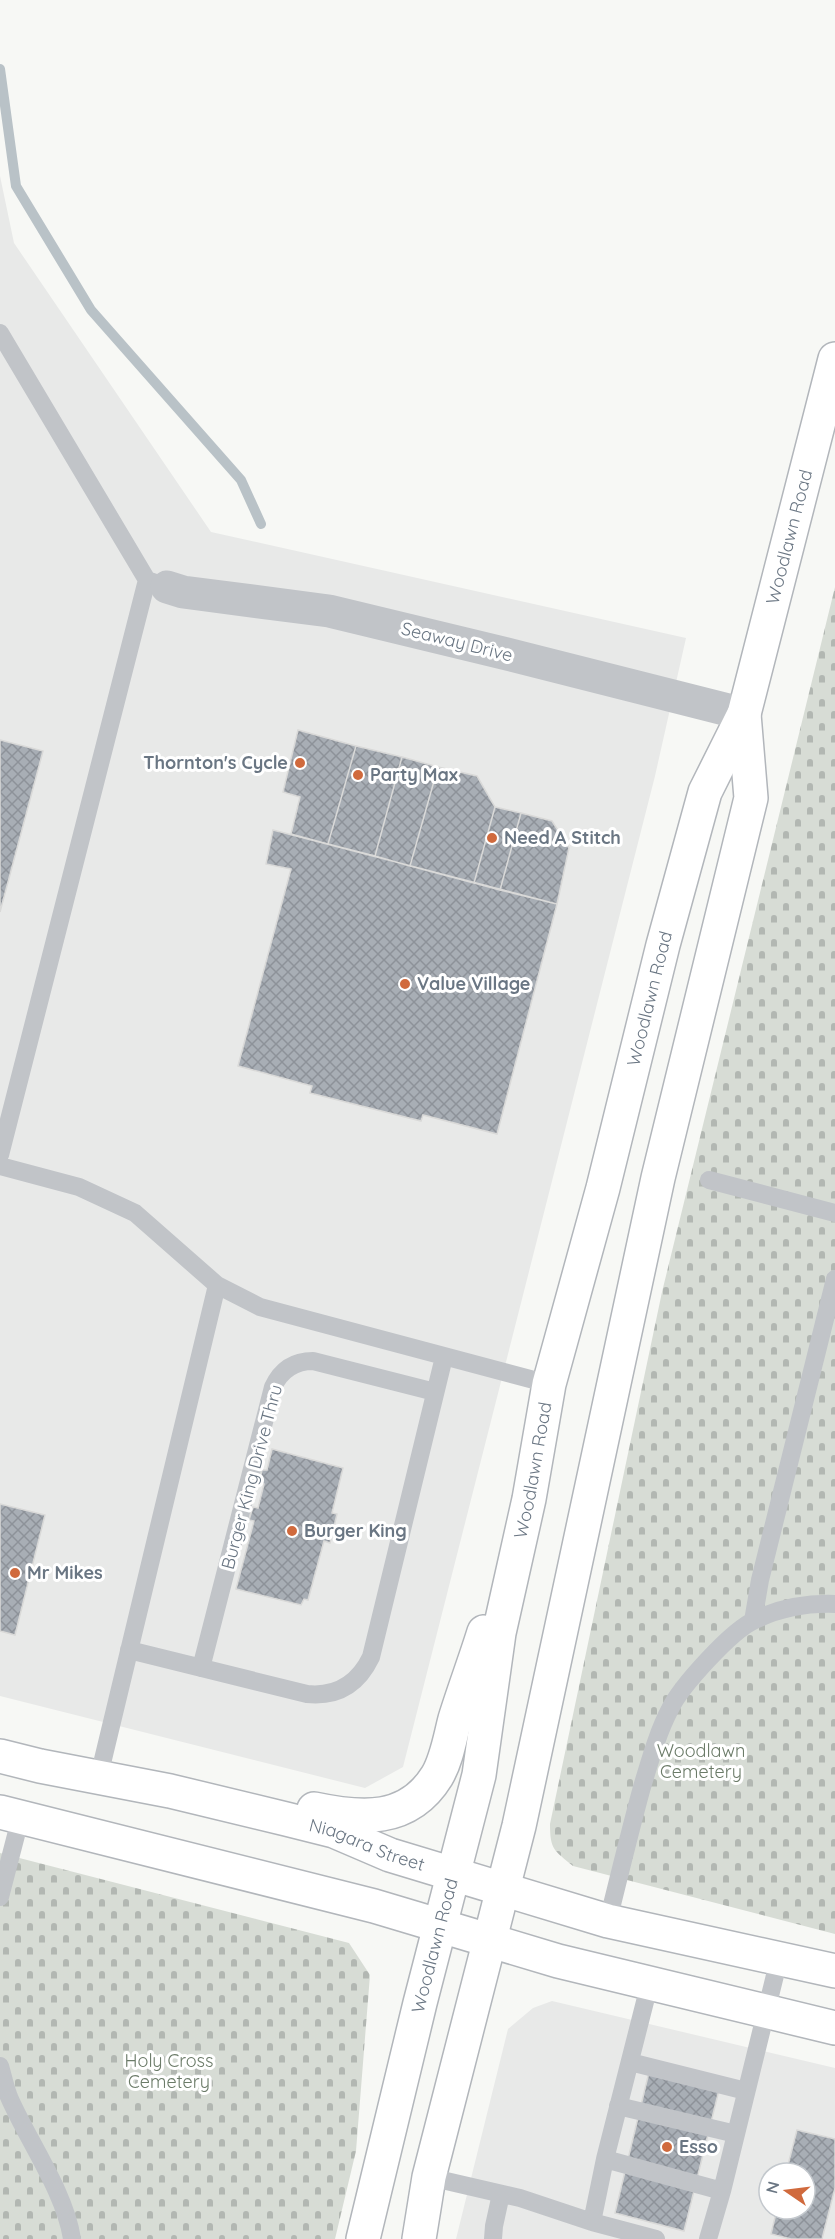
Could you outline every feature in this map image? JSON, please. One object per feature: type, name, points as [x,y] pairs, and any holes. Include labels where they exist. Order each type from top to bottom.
[{"type":"main road","name":"Woodlawn Road","points":[[363,2239],[478,1775],[499,1633],[529,1499],[549,1384],[603,1188],[663,945],[705,792],[744,714],[835,359]]},
{"type":"main road","name":"Woodlawn Road","points":[[419,2239],[429,2177],[521,1815],[658,1179],[751,798],[744,714]]},
{"type":"main road","points":[[170,1791],[246,1794],[340,1815],[358,1816],[402,1810],[421,1797],[437,1776],[446,1756],[455,1719],[529,1499]]},
{"type":"main road","name":"Niagara Street","points":[[0,1756],[170,1791],[333,1831],[390,1855],[608,1920],[835,1971]]},
{"type":"main road","points":[[10,1814],[374,1906],[558,1961],[835,2028]]},
{"type":"street","name":"Seaway Drive","points":[[157,583],[183,592],[329,611],[744,714]]},
{"type":"lane","points":[[0,333],[157,583],[0,1155]]},
{"type":"lane","points":[[0,1166],[79,1187],[135,1213],[217,1285],[244,1300],[278,1314],[549,1384]]},
{"type":"lane","points":[[709,1180],[835,1213]]},
{"type":"lane","points":[[753,1620],[760,1580],[835,1279]]},
{"type":"lane","points":[[99,1776],[217,1285]]},
{"type":"lane","points":[[129,1650],[307,1694],[317,1695],[341,1689],[361,1674],[371,1657],[444,1358]]},
{"type":"lane","name":"Burger King Drive Thru","points":[[201,1668],[273,1387],[281,1373],[297,1363],[316,1361],[435,1392]]},
{"type":"lane","points":[[608,1920],[653,1751],[670,1707],[694,1674],[724,1644],[753,1620],[790,1608],[813,1604],[835,1604]]},
{"type":"lane","points":[[0,1897],[10,1814]]},
{"type":"lane","points":[[708,2239],[779,1959]]},
{"type":"lane","points":[[592,2222],[605,2159],[650,1982]]},
{"type":"lane","points":[[630,2062],[747,2091]]},
{"type":"lane","points":[[0,2066],[9,2096],[54,2188],[70,2227],[72,2239]]},
{"type":"lane","points":[[618,2106],[736,2134]]},
{"type":"lane","points":[[605,2159],[722,2191]]},
{"type":"lane","points":[[429,2177],[501,2194],[645,2237]]},
{"type":"lane","points":[[493,2239],[501,2194]]},
{"type":"shaded area","points":[[0,176],[14,243],[211,532],[686,638],[655,776],[403,1767],[365,1788],[0,1696]]},
{"type":"shaded area","points":[[552,2001],[835,2068],[835,2239],[456,2239],[508,2029],[533,2008]]},
{"type":"green space","name":"Woodlawn Cemetery","points":[[835,587],[835,1934],[573,1866],[554,1849],[550,1824],[662,1292]]},
{"type":"green space","name":"Holy Cross Cemetery","points":[[0,1853],[349,1943],[370,1975],[356,2151],[335,2239],[0,2239]]},
{"type":"building","points":[[298,730],[356,746],[328,844],[291,834],[300,797],[283,792]]},
{"type":"building","points":[[0,740],[43,751],[0,912]]},
{"type":"building","points":[[356,746],[402,757],[375,856],[328,844]]},
{"type":"building","points":[[402,757],[438,767],[410,866],[375,856]]},
{"type":"building","points":[[438,767],[477,776],[495,807],[474,883],[410,866]]},
{"type":"building","points":[[495,807],[521,813],[500,890],[474,883]]},
{"type":"building","points":[[521,813],[552,821],[569,848],[557,904],[500,890]]},
{"type":"building","points":[[273,830],[557,904],[497,1134],[423,1115],[421,1121],[310,1093],[312,1086],[238,1066],[291,869],[266,864]]},
{"type":"building","name":"Burger King","points":[[272,1449],[343,1468],[332,1513],[337,1514],[330,1543],[324,1541],[308,1600],[304,1599],[301,1605],[236,1589],[254,1521],[249,1520],[253,1507],[258,1508],[264,1484],[259,1483],[262,1470],[267,1470]]},
{"type":"building","name":"Mr Mikes","points":[[0,1504],[45,1515],[15,1635],[0,1631]]},
{"type":"building","points":[[650,2068],[720,2086],[684,2231],[615,2213]]},
{"type":"building","points":[[797,2130],[835,2139],[835,2188],[822,2239],[791,2239],[771,2234],[774,2221],[817,2221],[817,2161],[789,2161]]},
{"type":"waterway","points":[[0,69],[16,186],[91,310],[241,480],[261,524]]},
{"type":"place","name":"Thornton's Cycle","points":[[300,763]]},
{"type":"place","name":"Party Max","points":[[358,775]]},
{"type":"place","name":"Need A Stitch","points":[[492,838]]},
{"type":"place","name":"Value Village","points":[[405,984]]},
{"type":"place","name":"Burger King","points":[[292,1531]]},
{"type":"place","name":"Mr Mikes","points":[[15,1573]]},
{"type":"place","name":"Esso","points":[[667,2147]]}]
